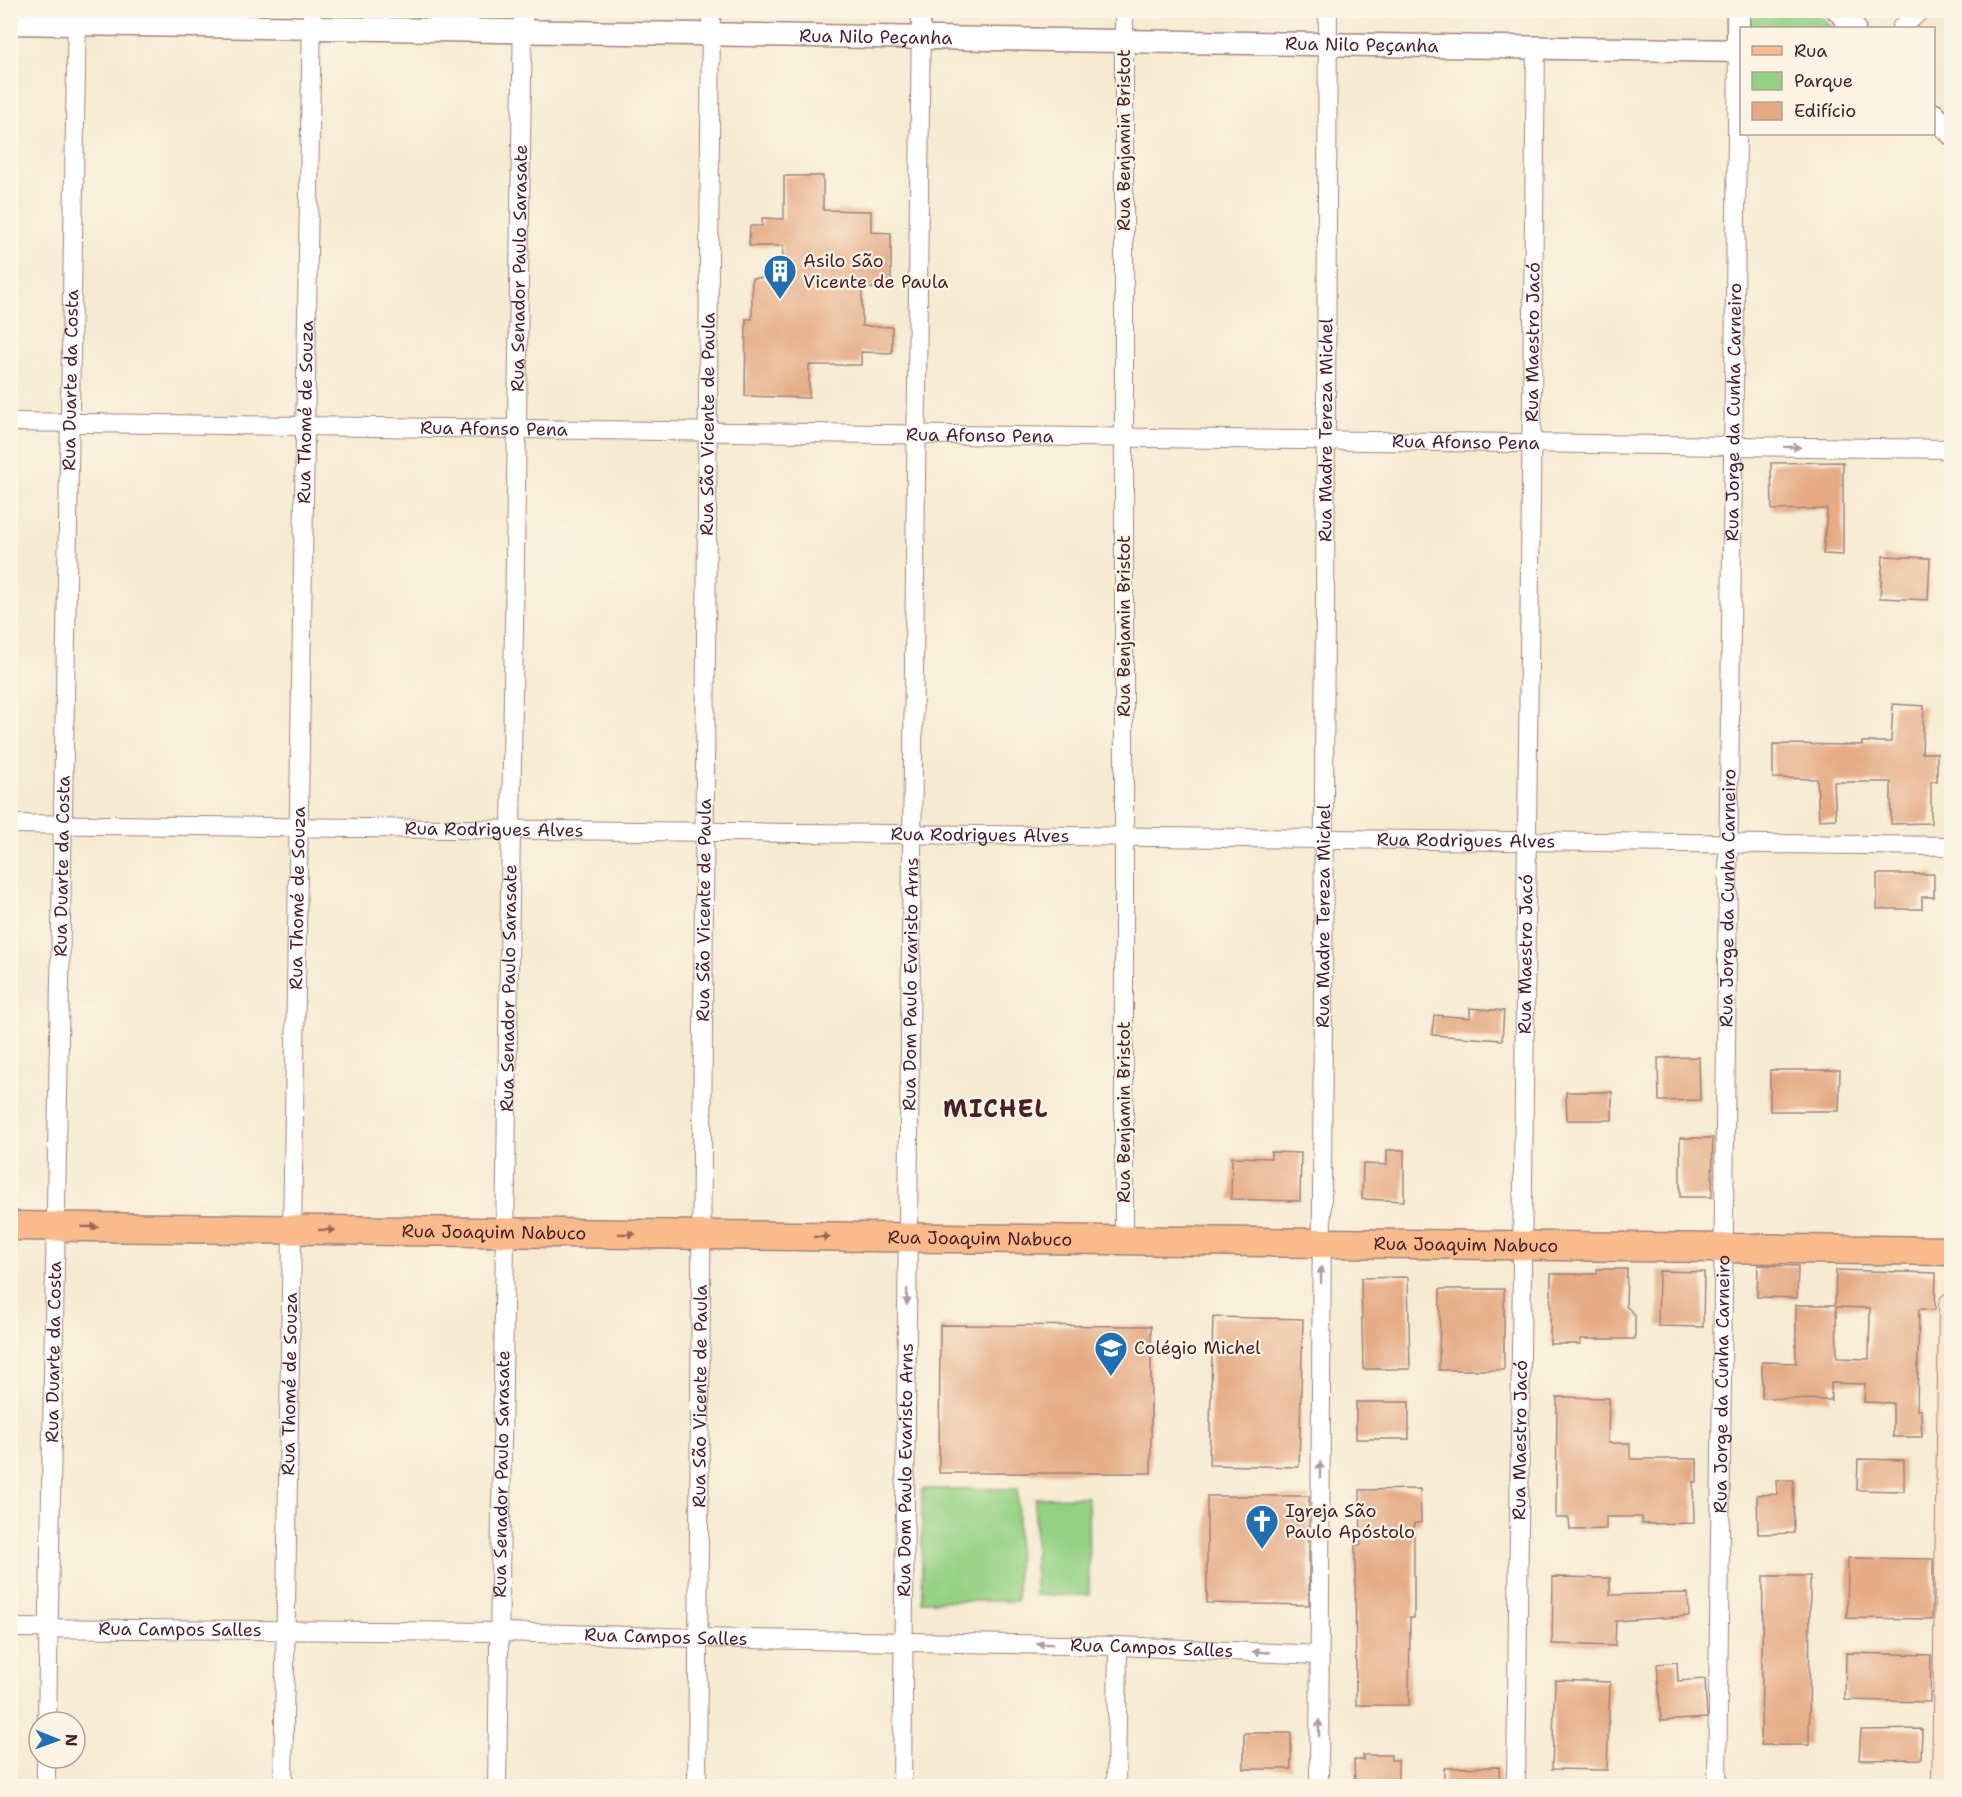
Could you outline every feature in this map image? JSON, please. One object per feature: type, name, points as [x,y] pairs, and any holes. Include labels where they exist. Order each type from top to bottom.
[{"type":"main road","name":"Rua Joaquim Nabuco","points":[[10,1226],[1952,1251]]},
{"type":"main road","points":[[1945,1786],[1949,1707],[1952,1305]]},
{"type":"street","name":"Rua São Vicente de Paula","points":[[697,1786],[711,10]]},
{"type":"street","name":"Rua Dom Paulo Evaristo Arns","points":[[902,1786],[921,10]]},
{"type":"street","name":"Rua Benjamin Bristot","points":[[1124,10],[1124,1241]]},
{"type":"street","name":"Rua Madre Tereza Michel","points":[[1319,1786],[1328,10]]},
{"type":"street","name":"Rua Jorge da Cunha Carneiro","points":[[1717,1786],[1740,51],[1738,10]]},
{"type":"street","points":[[1838,10],[1853,27]]},
{"type":"street","points":[[1902,27],[1921,10]]},
{"type":"street","name":"Rua Nilo Peçanha","points":[[10,23],[76,17],[523,21],[711,35],[1740,51]]},
{"type":"street","name":"Rua Duarte da Costa","points":[[47,1710],[76,17]]},
{"type":"street","name":"Rua Thomé de Souza","points":[[283,1786],[312,19]]},
{"type":"street","name":"Rua Senador Paulo Sarasate","points":[[497,1786],[523,21]]},
{"type":"street","name":"Rua Maestro Jacó","points":[[1516,1786],[1536,48]]},
{"type":"street","points":[[1935,116],[1952,134]]},
{"type":"street","name":"Rua Afonso Pena","points":[[10,422],[1952,449]]},
{"type":"street","name":"Rua Rodrigues Alves","points":[[10,824],[1952,846]]},
{"type":"street","name":"Rua Campos Salles","points":[[10,1628],[500,1632],[1118,1646],[1320,1655]]},
{"type":"street","points":[[1116,1786],[1118,1646]]},
{"type":"street","points":[[46,1770],[46,1786]]},
{"type":"green space","points":[[1742,10],[1815,11],[1832,27],[1742,27]]},
{"type":"green space","points":[[922,1489],[1018,1489],[1017,1601],[922,1601]]},
{"type":"green space","points":[[1088,1497],[1089,1595],[1035,1595],[1035,1498]]},
{"type":"building","name":"Asilo São Vicente de Paula","points":[[784,176],[823,176],[823,210],[871,211],[871,232],[891,233],[891,289],[862,288],[862,326],[892,327],[892,353],[861,352],[861,365],[809,365],[809,398],[745,396],[746,319],[752,319],[752,278],[782,278],[783,246],[749,246],[750,226],[762,226],[762,218],[784,219]]},
{"type":"building","points":[[1843,462],[1843,555],[1823,554],[1827,509],[1772,510],[1771,463]]},
{"type":"building","points":[[1883,556],[1930,558],[1928,600],[1880,598]]},
{"type":"building","points":[[1893,704],[1924,706],[1922,753],[1937,753],[1937,781],[1931,781],[1931,823],[1891,824],[1891,782],[1834,782],[1836,819],[1819,820],[1817,779],[1773,778],[1773,744],[1862,745],[1862,742],[1891,742]]},
{"type":"building","points":[[1877,874],[1934,874],[1934,897],[1922,897],[1922,909],[1877,909]]},
{"type":"building","points":[[1470,1008],[1504,1011],[1502,1040],[1432,1035],[1434,1015],[1470,1018]]},
{"type":"building","points":[[1699,1057],[1700,1100],[1659,1101],[1658,1058]]},
{"type":"building","points":[[1770,1070],[1840,1070],[1839,1111],[1770,1111]]},
{"type":"building","points":[[1566,1092],[1612,1092],[1612,1120],[1567,1120]]},
{"type":"building","points":[[1680,1138],[1713,1138],[1712,1197],[1680,1197]]},
{"type":"building","points":[[1387,1150],[1404,1150],[1404,1201],[1362,1199],[1363,1164],[1387,1165]]},
{"type":"building","points":[[1271,1152],[1301,1153],[1300,1201],[1231,1199],[1232,1157],[1271,1158]]},
{"type":"building","points":[[1758,1265],[1798,1266],[1797,1298],[1757,1297]]},
{"type":"building","points":[[1597,1269],[1627,1269],[1626,1306],[1635,1315],[1635,1339],[1581,1339],[1581,1344],[1550,1344],[1551,1274],[1597,1274]]},
{"type":"building","points":[[1836,1270],[1936,1273],[1935,1310],[1919,1309],[1917,1410],[1921,1410],[1922,1437],[1893,1437],[1893,1403],[1864,1402],[1865,1384],[1831,1383],[1831,1400],[1762,1398],[1762,1362],[1796,1363],[1796,1305],[1835,1305]],"holes":[[[1836,1307],[1870,1308],[1869,1359],[1837,1358]]]},
{"type":"building","points":[[1659,1271],[1704,1272],[1703,1327],[1658,1326]]},
{"type":"building","points":[[1408,1277],[1410,1369],[1363,1369],[1361,1278]]},
{"type":"building","points":[[1440,1289],[1504,1289],[1504,1370],[1439,1370]]},
{"type":"building","points":[[1213,1317],[1303,1319],[1299,1467],[1209,1465]]},
{"type":"building","points":[[940,1325],[1151,1326],[1151,1473],[939,1473]]},
{"type":"building","points":[[1557,1397],[1609,1398],[1608,1443],[1630,1443],[1630,1459],[1697,1459],[1697,1482],[1693,1482],[1694,1523],[1642,1524],[1642,1517],[1606,1517],[1606,1529],[1570,1530],[1569,1518],[1556,1518]]},
{"type":"building","points":[[1356,1402],[1409,1402],[1409,1439],[1356,1439]]},
{"type":"building","points":[[1858,1459],[1904,1460],[1904,1491],[1857,1490]]},
{"type":"building","points":[[1776,1480],[1793,1480],[1794,1533],[1758,1534],[1757,1495],[1777,1494]]},
{"type":"building","points":[[1420,1489],[1421,1523],[1414,1523],[1414,1618],[1410,1618],[1409,1705],[1356,1705],[1355,1545],[1361,1545],[1360,1490]]},
{"type":"building","name":"Igreja São Paulo Apóstolo","points":[[1207,1496],[1309,1496],[1309,1605],[1207,1603]]},
{"type":"building","points":[[1848,1558],[1933,1559],[1932,1619],[1847,1618]]},
{"type":"building","points":[[1763,1576],[1810,1576],[1809,1745],[1761,1745]]},
{"type":"building","points":[[1553,1577],[1610,1578],[1610,1595],[1688,1593],[1689,1616],[1616,1621],[1615,1646],[1552,1644]]},
{"type":"building","points":[[1846,1653],[1931,1655],[1930,1702],[1845,1700]]},
{"type":"building","points":[[1677,1662],[1678,1681],[1705,1679],[1707,1718],[1661,1721],[1657,1664]]},
{"type":"building","points":[[1555,1680],[1610,1682],[1607,1770],[1552,1769]]},
{"type":"building","points":[[1922,1729],[1921,1759],[1859,1760],[1861,1730]]},
{"type":"building","points":[[1244,1733],[1291,1733],[1291,1769],[1244,1769]]},
{"type":"building","points":[[1363,1755],[1391,1755],[1391,1760],[1398,1760],[1398,1786],[1355,1786],[1354,1760],[1363,1760]]},
{"type":"building","points":[[1499,1767],[1500,1786],[1444,1786],[1444,1768]]},
{"type":"place","name":"Asilo São Vicente de Paula","points":[[780,300]]},
{"type":"place","name":"Colégio Michel","points":[[1111,1377]]},
{"type":"place","name":"Igreja São Paulo Apóstolo","points":[[1262,1550]]},
{"type":"district","name":"MICHEL","points":[[996,1109]]}]
